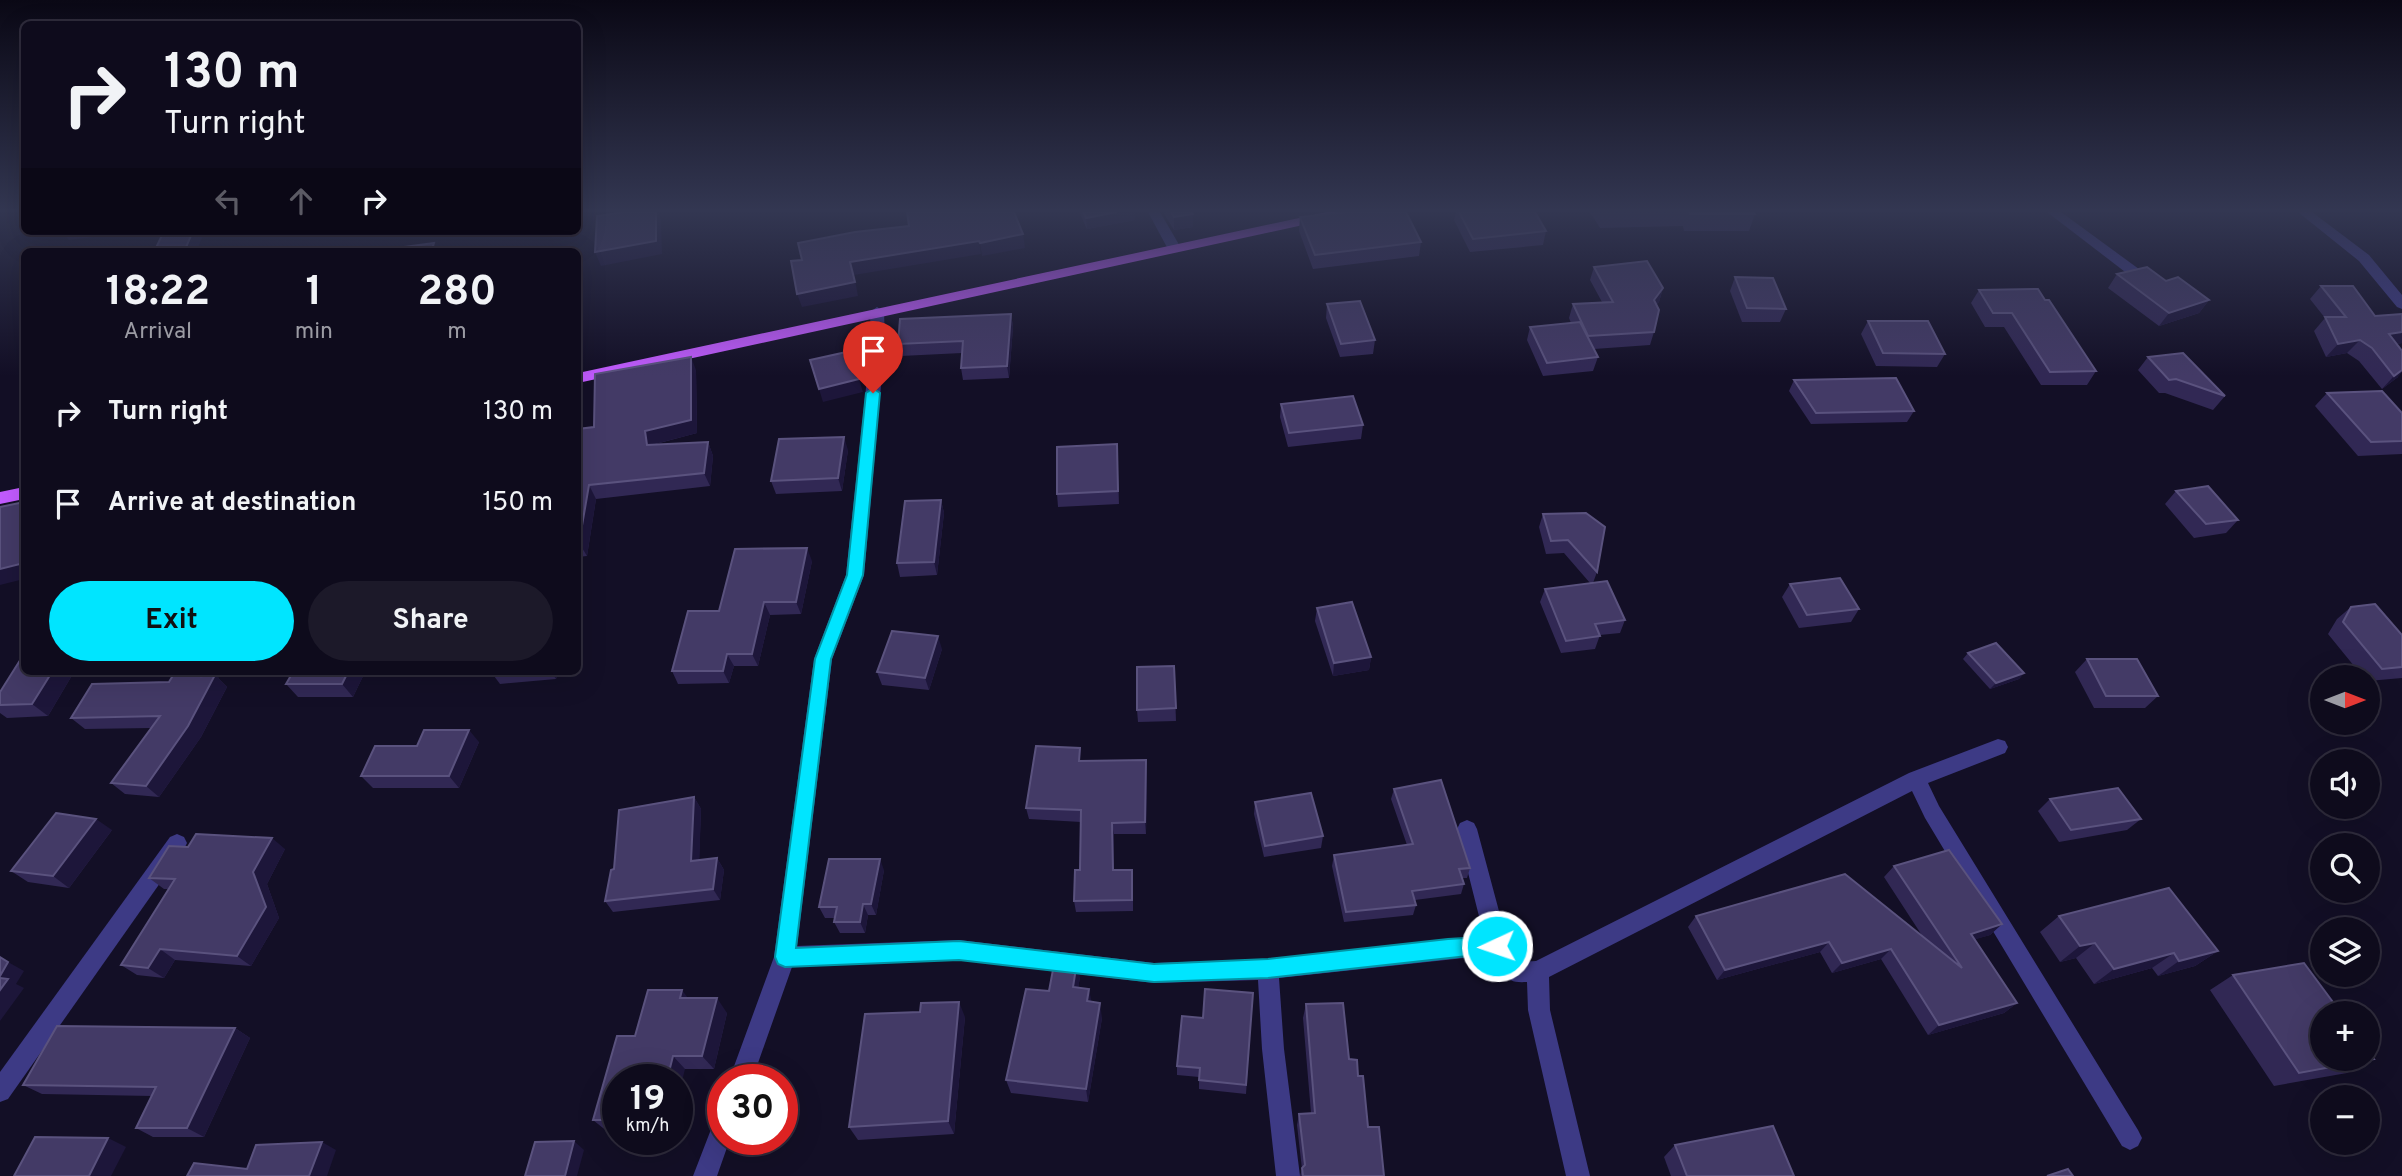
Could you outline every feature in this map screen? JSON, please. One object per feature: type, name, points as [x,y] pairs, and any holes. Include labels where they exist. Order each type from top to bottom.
[{"type":"main road","points":[[581,377],[1086,267]]},
{"type":"main road","points":[[0,498],[21,494]]},
{"type":"street","points":[[2127,267],[2138,275]]},
{"type":"street","points":[[2371,267],[2402,304]]},
{"type":"street","points":[[746,1064],[785,957],[823,659],[855,575],[878,341],[877,312]]},
{"type":"street","points":[[1467,829],[1497,946],[1515,973],[1538,971],[1916,779],[1998,747]]},
{"type":"street","points":[[1916,779],[1932,812],[2130,1138]]},
{"type":"street","points":[[0,1091],[177,843]]},
{"type":"street","points":[[785,957],[959,950],[1154,973],[1268,969],[1448,948],[1497,946]]},
{"type":"street","points":[[1268,969],[1273,1049],[1288,1176]]},
{"type":"street","points":[[1538,971],[1539,1010],[1578,1176]]},
{"type":"street","points":[[705,1176],[713,1155]]},
{"type":"building","points":[[792,267],[851,267],[855,282],[797,294]]},
{"type":"building","points":[[1594,267],[1650,267],[1663,288],[1654,300],[1659,310],[1654,332],[1588,336],[1573,304],[1613,302]]},
{"type":"building","points":[[2147,267],[2166,281],[2178,277],[2209,300],[2169,313],[2117,274]]},
{"type":"building","points":[[1735,277],[1773,278],[1786,309],[1747,308]]},
{"type":"building","points":[[2321,286],[2353,286],[2375,316],[2402,314],[2402,332],[2389,334],[2402,351],[2402,370],[2394,376],[2372,348],[2360,340],[2338,344],[2325,317],[2346,317]]},
{"type":"building","points":[[2038,289],[2045,300],[2049,300],[2096,371],[2050,372],[2012,313],[1993,313],[1979,290]]},
{"type":"building","points":[[1360,301],[1375,340],[1341,344],[1327,304]]},
{"type":"building","points":[[1011,314],[1007,366],[961,368],[963,341],[898,344],[900,319]]},
{"type":"building","points":[[1868,321],[1928,321],[1945,354],[1883,353]]},
{"type":"building","points":[[1580,322],[1598,357],[1547,363],[1530,327]]},
{"type":"building","points":[[851,351],[859,379],[819,389],[810,360]]},
{"type":"building","points":[[2183,353],[2225,396],[2176,379],[2169,380],[2148,357]]},
{"type":"building","points":[[691,357],[691,420],[645,431],[647,445],[708,442],[704,473],[589,485],[581,531],[581,429],[594,427],[595,374]]},
{"type":"building","points":[[1896,378],[1914,411],[1816,413],[1794,380]]},
{"type":"building","points":[[2382,391],[2402,413],[2402,441],[2371,442],[2327,393]]},
{"type":"building","points":[[1353,396],[1363,425],[1289,433],[1281,404]]},
{"type":"building","points":[[844,437],[838,478],[771,481],[779,439]]},
{"type":"building","points":[[1117,444],[1118,491],[1057,494],[1057,447]]},
{"type":"building","points":[[2208,486],[2238,520],[2206,524],[2176,491]]},
{"type":"building","points":[[941,500],[934,562],[897,563],[905,501]]},
{"type":"building","points":[[21,503],[21,564],[0,569],[0,507]]},
{"type":"building","points":[[1586,513],[1605,527],[1597,572],[1568,540],[1551,541],[1543,514]]},
{"type":"building","points":[[807,548],[796,602],[764,602],[752,654],[727,654],[723,671],[672,671],[688,611],[719,611],[735,549]]},
{"type":"building","points":[[1840,578],[1859,609],[1807,615],[1790,584]]},
{"type":"building","points":[[1607,581],[1625,620],[1595,624],[1600,636],[1566,641],[1545,589]]},
{"type":"building","points":[[1352,602],[1371,657],[1334,663],[1317,608]]},
{"type":"building","points":[[2375,604],[2402,635],[2402,667],[2382,669],[2343,622],[2351,607]]},
{"type":"building","points":[[892,631],[938,636],[925,678],[877,672]]},
{"type":"building","points":[[1996,643],[2024,673],[1996,683],[1968,653]]},
{"type":"building","points":[[21,659],[21,675],[50,675],[32,704],[0,705],[0,692]]},
{"type":"building","points":[[2087,659],[2137,659],[2158,696],[2106,696]]},
{"type":"building","points":[[1174,666],[1176,708],[1137,710],[1137,667]]},
{"type":"building","points":[[173,675],[215,675],[188,726],[146,786],[111,783],[160,716],[71,718],[92,684],[169,682]]},
{"type":"building","points":[[291,675],[346,675],[342,684],[286,684]]},
{"type":"building","points":[[424,730],[469,730],[449,776],[361,776],[375,746],[417,746]]},
{"type":"building","points":[[1036,746],[1080,748],[1079,761],[1146,760],[1145,822],[1112,823],[1113,870],[1132,870],[1132,900],[1074,901],[1075,870],[1080,870],[1081,810],[1026,808]]},
{"type":"building","points":[[1441,780],[1470,868],[1459,869],[1464,884],[1412,891],[1416,905],[1346,912],[1334,855],[1413,844],[1394,789]]},
{"type":"building","points":[[2118,788],[2141,819],[2071,830],[2050,799]]},
{"type":"building","points":[[1311,793],[1323,836],[1265,846],[1255,802]]},
{"type":"building","points":[[694,797],[691,861],[717,858],[713,889],[605,901],[611,870],[614,869],[619,810]]},
{"type":"building","points":[[56,813],[96,819],[53,876],[11,871]]},
{"type":"building","points":[[196,834],[272,838],[253,872],[266,907],[237,956],[160,949],[148,968],[121,965],[175,879],[149,878],[169,846],[188,847]]},
{"type":"building","points":[[1949,850],[2002,924],[1971,934],[2017,1003],[1939,1025],[1891,949],[1842,963],[1829,942],[1725,970],[1696,916],[1845,874],[1962,968],[1894,866]]},
{"type":"building","points":[[829,859],[880,859],[871,904],[863,904],[860,922],[834,922],[837,907],[819,907]]},
{"type":"building","points":[[2169,888],[2218,951],[2179,961],[2174,953],[2114,969],[2095,943],[2080,946],[2059,916]]},
{"type":"building","points":[[0,957],[8,962],[0,976]]},
{"type":"building","points":[[1055,959],[1077,962],[1073,987],[1089,989],[1087,1001],[1100,1003],[1086,1089],[1006,1080],[1026,989],[1049,991]]},
{"type":"building","points":[[2304,963],[2310,971],[2310,987],[2322,987],[2332,1001],[2310,1001],[2310,1071],[2299,1073],[2233,975]]},
{"type":"building","points":[[0,978],[8,979],[0,990]]},
{"type":"building","points":[[1205,989],[1253,993],[1246,1085],[1199,1080],[1200,1068],[1177,1066],[1182,1016],[1203,1018]]},
{"type":"building","points":[[648,990],[682,990],[680,998],[717,998],[702,1056],[673,1056],[671,1064],[609,1064],[617,1036],[635,1036]]},
{"type":"building","points":[[959,1002],[948,1121],[849,1127],[865,1014],[920,1012],[921,1003]]},
{"type":"building","points":[[1343,1003],[1349,1059],[1357,1060],[1358,1076],[1363,1076],[1368,1127],[1379,1127],[1384,1176],[1303,1176],[1302,1168],[1305,1165],[1299,1114],[1315,1113],[1306,1004]]},
{"type":"building","points":[[57,1026],[235,1028],[187,1128],[136,1128],[156,1087],[23,1085]]},
{"type":"building","points":[[602,1088],[602,1120],[593,1120]]},
{"type":"building","points":[[1773,1126],[1794,1176],[1687,1176],[1675,1145]]},
{"type":"building","points":[[35,1137],[108,1138],[89,1176],[14,1176]]},
{"type":"building","points":[[574,1141],[565,1176],[525,1176],[535,1142]]},
{"type":"building","points":[[322,1142],[309,1176],[187,1176],[194,1163],[247,1169],[256,1145]]},
{"type":"building","points":[[2068,1169],[2073,1176],[2047,1176]]},
{"type":"route","points":[[873,393],[855,575],[823,659],[785,957],[959,950],[1154,973],[1268,969],[1448,948],[1497,946]]}]
